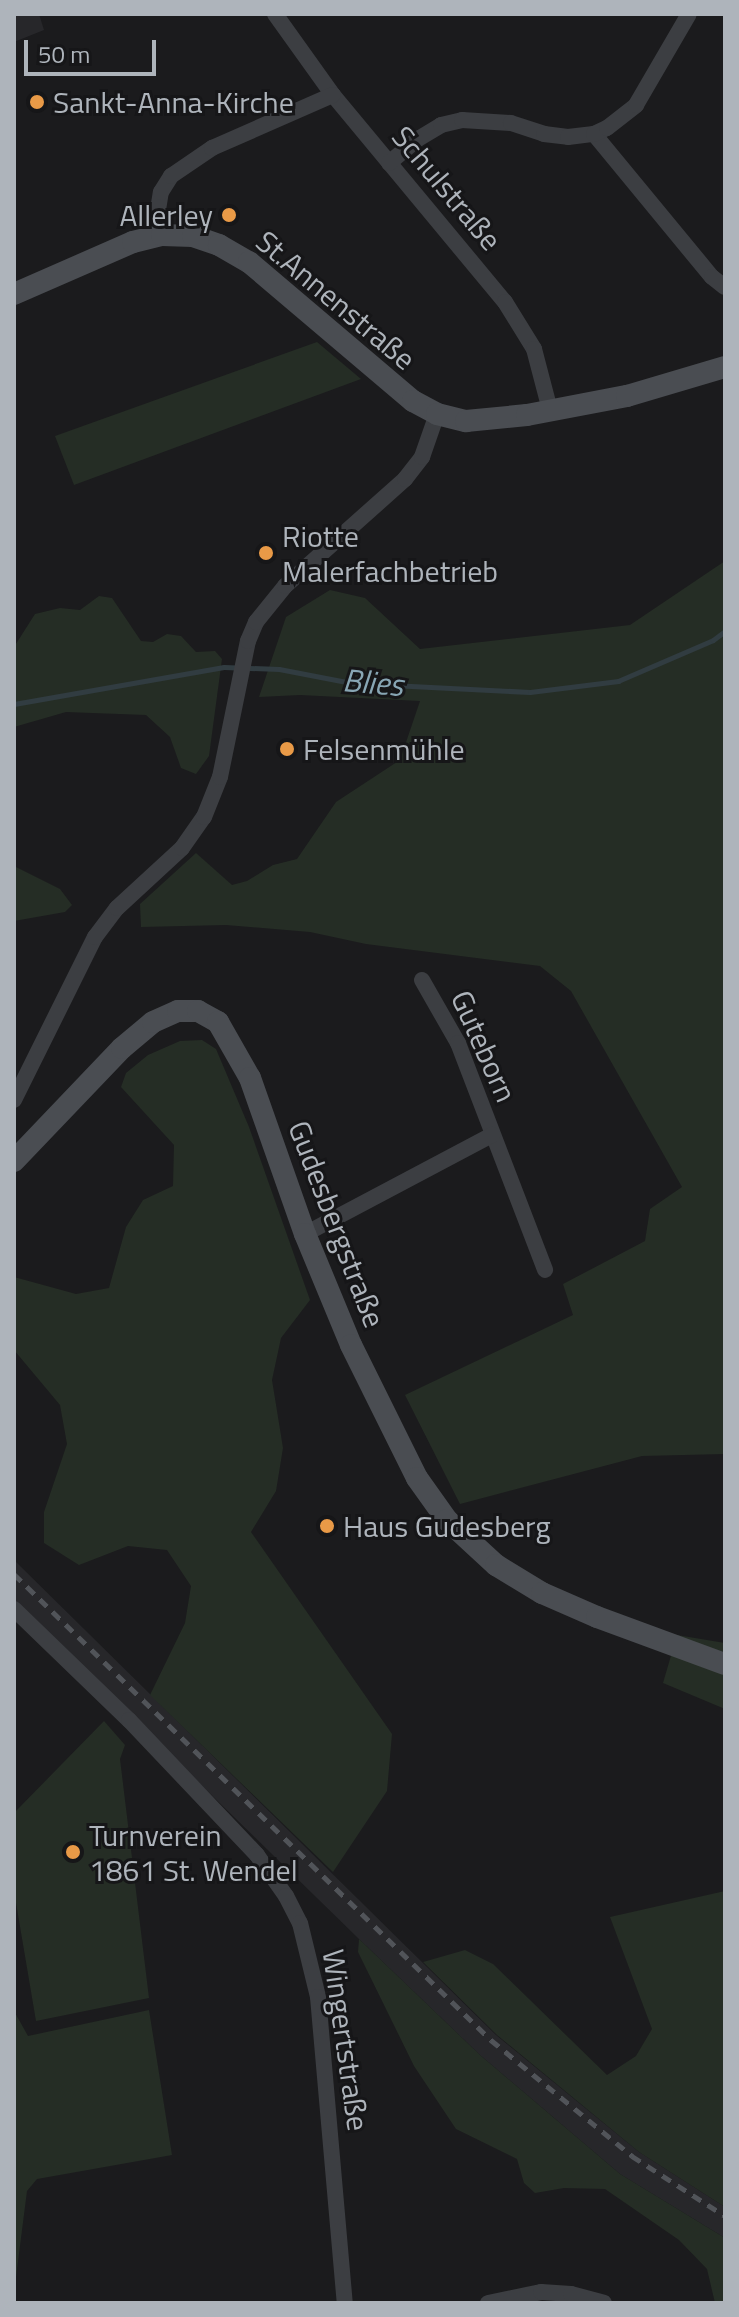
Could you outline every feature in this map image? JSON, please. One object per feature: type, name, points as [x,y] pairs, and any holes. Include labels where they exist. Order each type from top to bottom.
[{"type":"main road","name":"St.Annenstraße","points":[[14,294],[133,242],[162,235],[193,236],[219,245],[249,262],[377,374],[413,401],[437,414]]},
{"type":"main road","points":[[437,414],[466,421],[494,421],[627,396],[725,367]]},
{"type":"main road","name":"Gudesbergstraße","points":[[14,1161],[122,1048],[153,1022],[178,1011],[198,1011],[218,1022],[245,1067],[305,1234],[374,1395],[417,1478],[447,1520],[496,1565],[542,1593],[597,1617],[725,1664]]},
{"type":"street","name":"Schulstraße","points":[[275,14],[333,95],[520,324],[534,349],[550,410]]},
{"type":"street","points":[[389,163],[441,125],[462,120],[511,123],[544,134],[594,134],[622,119],[636,105],[689,14]]},
{"type":"street","points":[[162,235],[158,210],[161,192],[178,170],[212,148],[333,95]]},
{"type":"street","points":[[594,134],[712,277],[725,287]]},
{"type":"street","points":[[14,1100],[95,937],[117,908],[182,848],[204,817],[220,777],[248,641],[256,622],[285,586],[405,479],[422,457],[437,414]]},
{"type":"street","name":"Guteborn","points":[[422,980],[458,1043],[545,1270]]},
{"type":"street","name":"Guteborn","points":[[305,1234],[492,1135]]},
{"type":"street","name":"Wingertstraße","points":[[14,1609],[129,1720],[257,1855],[286,1896],[300,1923],[318,1997],[345,2303]]},
{"type":"street","points":[[488,2303],[541,2292],[571,2294],[604,2303]]},
{"type":"shaded area","points":[[14,14],[39,14],[44,30],[14,42]]},
{"type":"shaded area","points":[[317,342],[361,379],[74,485],[55,436]]},
{"type":"shaded area","points":[[725,561],[725,1454],[642,1456],[460,1504],[405,1395],[573,1315],[563,1284],[645,1241],[650,1209],[682,1187],[571,991],[540,966],[366,944],[310,932],[226,925],[141,927],[140,904],[196,853],[232,885],[247,881],[273,865],[297,859],[336,802],[400,760],[420,701],[300,695],[259,697],[286,617],[330,590],[365,598],[420,649],[630,625]]},
{"type":"shaded area","points":[[99,596],[112,598],[141,641],[153,642],[167,634],[181,636],[196,652],[215,651],[222,659],[209,756],[196,774],[181,768],[170,737],[146,715],[66,712],[14,727],[14,647],[35,614],[60,608],[80,610]]},
{"type":"shaded area","points":[[14,866],[60,889],[72,905],[65,912],[14,921]]},
{"type":"shaded area","points":[[202,1040],[216,1049],[249,1127],[310,1300],[281,1338],[272,1380],[283,1448],[276,1491],[251,1532],[392,1734],[387,1791],[333,1872],[150,1695],[185,1623],[191,1586],[167,1550],[128,1546],[79,1565],[44,1543],[44,1512],[67,1444],[60,1405],[14,1350],[14,1277],[76,1294],[109,1288],[126,1227],[143,1200],[173,1186],[174,1145],[121,1087],[126,1073],[148,1055],[180,1041]]},
{"type":"shaded area","points":[[14,1560],[496,2035],[639,2152],[725,2207],[725,2238],[620,2174],[480,2055],[14,1602]]},
{"type":"shaded area","points":[[677,1635],[725,1643],[725,1709],[663,1683]]},
{"type":"shaded area","name":"Turnverein 1861 St. Wendel","points":[[104,1721],[125,1745],[120,1759],[149,1998],[36,2021],[14,1891],[14,1813]]},
{"type":"shaded area","points":[[725,1891],[725,2207],[639,2152],[497,2035],[423,1962],[465,1950],[493,1964],[607,2075],[636,2056],[652,2029],[610,1917]]},
{"type":"shaded area","points":[[359,1939],[480,2055],[620,2174],[725,2238],[725,2303],[715,2303],[707,2269],[679,2240],[605,2189],[564,2188],[535,2193],[524,2183],[517,2159],[456,2129],[414,2066],[358,1952]]},
{"type":"shaded area","points":[[149,2010],[172,2155],[37,2179],[27,2191],[14,2293],[14,2011],[28,2036]]},
{"type":"waterway","name":"Blies","points":[[14,704],[224,667],[279,669],[352,683],[530,692],[618,681],[713,640],[725,631]]},
{"type":"railway","points":[[14,1574],[491,2040],[632,2156],[725,2216]]},
{"type":"place","name":"Sankt-Anna-Kirche","points":[[37,102]]},
{"type":"place","name":"Allerley","points":[[229,215]]},
{"type":"place","name":"Riotte Malerfachbetrieb","points":[[266,553]]},
{"type":"place","name":"Felsenmühle","points":[[287,749]]},
{"type":"place","name":"Haus Gudesberg","points":[[327,1526]]},
{"type":"place","name":"Turnverein 1861 St. Wendel","points":[[73,1852]]}]
